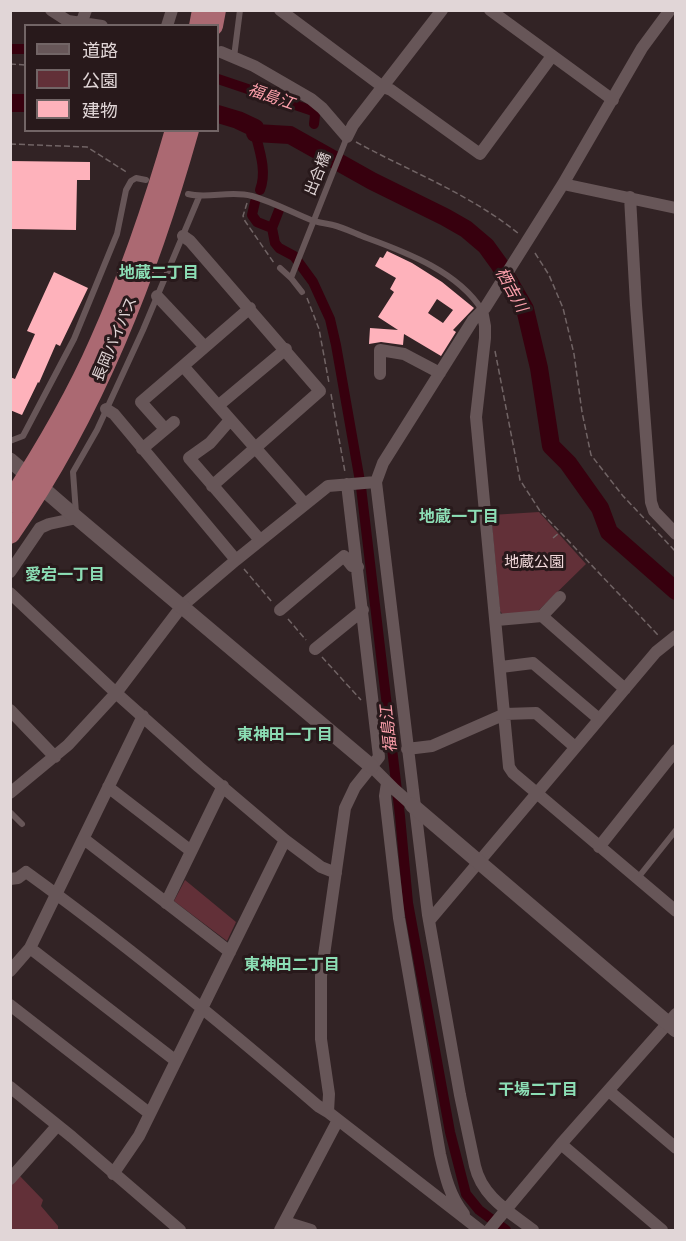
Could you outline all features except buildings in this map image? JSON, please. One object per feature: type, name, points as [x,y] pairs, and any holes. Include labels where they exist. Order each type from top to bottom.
[{"type":"highway","name":"長岡バイパス","points":[[172,165],[175,132]]},
{"type":"highway","name":"長岡バイパス","points":[[10,534],[99,344],[172,165],[188,132]]},
{"type":"highway","name":"長岡バイパス","points":[[10,503],[34,480]]},
{"type":"street","points":[[51,10],[68,21],[81,24],[86,10]]},
{"type":"street","points":[[280,10],[383,87],[391,90],[480,154],[552,56]]},
{"type":"street","points":[[220,52],[254,66],[311,99],[322,108],[345,140],[353,125],[442,10]]},
{"type":"street","points":[[490,10],[613,100]]},
{"type":"street","points":[[533,1230],[504,1212],[488,1194],[478,1177],[460,1095],[429,921],[372,482],[473,320],[483,309],[564,184],[642,48],[670,10]]},
{"type":"street","points":[[564,184],[675,208]]},
{"type":"street","points":[[630,197],[651,502],[654,511],[675,534]]},
{"type":"street","points":[[183,237],[190,241],[250,308],[320,391],[212,486]]},
{"type":"street","points":[[157,296],[205,347]]},
{"type":"street","points":[[142,449],[169,426],[141,402],[250,308]]},
{"type":"street","points":[[483,309],[485,338],[476,417],[497,620],[509,767],[536,793],[675,911]]},
{"type":"street","points":[[219,405],[286,349]]},
{"type":"street","points":[[380,374],[380,350],[404,354],[440,373]]},
{"type":"street","points":[[183,366],[304,503]]},
{"type":"street","points":[[106,409],[114,414],[236,560]]},
{"type":"street","points":[[230,420],[210,443],[189,458],[260,540]]},
{"type":"street","points":[[10,460],[371,766],[390,786],[478,863],[673,1023],[561,1144],[489,1230]]},
{"type":"street","points":[[10,793],[55,757],[116,693],[182,606],[304,503],[328,486],[372,482]]},
{"type":"street","points":[[311,1230],[283,1226],[333,1116],[321,1039],[321,976],[347,801],[379,757],[350,484]]},
{"type":"street","points":[[10,572],[40,528],[76,518]]},
{"type":"street","points":[[279,610],[344,556],[352,566],[358,567]]},
{"type":"street","points":[[10,593],[116,693],[285,840],[321,867],[336,873]]},
{"type":"street","points":[[497,620],[542,616],[560,597]]},
{"type":"street","points":[[315,649],[363,610]]},
{"type":"street","points":[[542,616],[625,689]]},
{"type":"street","points":[[429,921],[668,639]]},
{"type":"street","points":[[501,667],[533,663],[599,719]]},
{"type":"street","points":[[10,710],[55,757]]},
{"type":"street","points":[[407,749],[432,746],[505,714],[536,713],[575,747]]},
{"type":"street","points":[[10,971],[30,948],[143,716]]},
{"type":"street","points":[[599,847],[675,750]]},
{"type":"street","points":[[166,903],[223,786]]},
{"type":"street","points":[[390,786],[385,796],[399,918],[440,1155],[446,1180],[454,1199],[477,1229]]},
{"type":"street","points":[[108,787],[191,851]]},
{"type":"street","points":[[84,839],[230,952]]},
{"type":"street","points":[[113,1174],[132,1149],[285,840]]},
{"type":"street","points":[[10,879],[18,878],[26,872],[56,893],[203,1008],[318,1106],[477,1229]]},
{"type":"street","points":[[30,948],[176,1061]]},
{"type":"street","points":[[10,1005],[149,1113]]},
{"type":"street","points":[[10,1087],[180,1230]]},
{"type":"street","points":[[609,1091],[675,1148]]},
{"type":"street","points":[[10,1179],[57,1126]]},
{"type":"street","points":[[561,1144],[662,1230]]},
{"type":"lane","points":[[234,57],[240,10]]},
{"type":"lane","name":"出合橋","points":[[292,276],[345,140]]},
{"type":"lane","points":[[10,441],[23,436],[74,339],[117,234],[126,190],[131,181],[136,178],[146,180]]},
{"type":"lane","points":[[188,194],[199,196],[250,195],[333,225],[413,257],[446,275],[474,298],[483,309]]},
{"type":"lane","points":[[76,518],[73,472],[106,409],[199,196]]},
{"type":"lane","points":[[279,268],[292,276],[302,292]]},
{"type":"lane","points":[[10,812],[22,824]]},
{"type":"lane","points":[[638,879],[675,830]]},
{"type":"path","points":[[345,140],[470,199],[495,215],[525,242],[549,274],[563,308],[574,354],[591,455],[623,496],[675,552]]},
{"type":"path","points":[[10,144],[87,147],[136,178]]},
{"type":"path","points":[[250,195],[244,210],[244,220],[270,260],[279,268]]},
{"type":"path","points":[[496,352],[520,480],[540,511],[559,532],[668,639]]},
{"type":"path","points":[[553,538],[559,532]]},
{"type":"path","points":[[236,560],[360,700]]},
{"type":"green space","name":"地蔵公園","points":[[539,512],[586,564],[537,612],[504,616],[500,611],[491,515]]},
{"type":"green space","points":[[185,880],[236,922],[227,941],[174,901]]},
{"type":"green space","points":[[18,1174],[43,1200],[41,1206],[58,1226],[58,1230],[11,1230],[11,1183]]},
{"type":"waterway","name":"福島江","points":[[10,49],[24,49]]},
{"type":"waterway","name":"福島江","points":[[219,79],[313,111],[314,124]]},
{"type":"waterway","name":"栖吉川","points":[[10,103],[24,103]]},
{"type":"waterway","name":"栖吉川","points":[[219,114],[255,128],[255,133],[290,135],[372,181],[445,217],[466,229],[486,246],[525,309],[539,368],[551,446],[568,463],[600,508],[609,532],[676,591]]},
{"type":"waterway","name":"福島江","points":[[255,133],[263,169],[260,190]]},
{"type":"waterway","name":"福島江","points":[[255,202],[252,215],[257,222],[272,228]]},
{"type":"waterway","name":"福島江","points":[[279,210],[272,228],[275,243],[279,248],[294,256],[313,282],[330,319],[336,345],[361,487],[400,816],[408,903],[450,1132],[466,1194],[479,1210],[506,1230]]},
{"type":"district","name":"地蔵二丁目","points":[[159,273]]},
{"type":"district","name":"地蔵一丁目","points":[[459,517]]},
{"type":"district","name":"愛宕一丁目","points":[[65,575]]},
{"type":"district","name":"東神田一丁目","points":[[285,735]]},
{"type":"district","name":"東神田二丁目","points":[[292,965]]},
{"type":"district","name":"干場二丁目","points":[[538,1090]]}]
